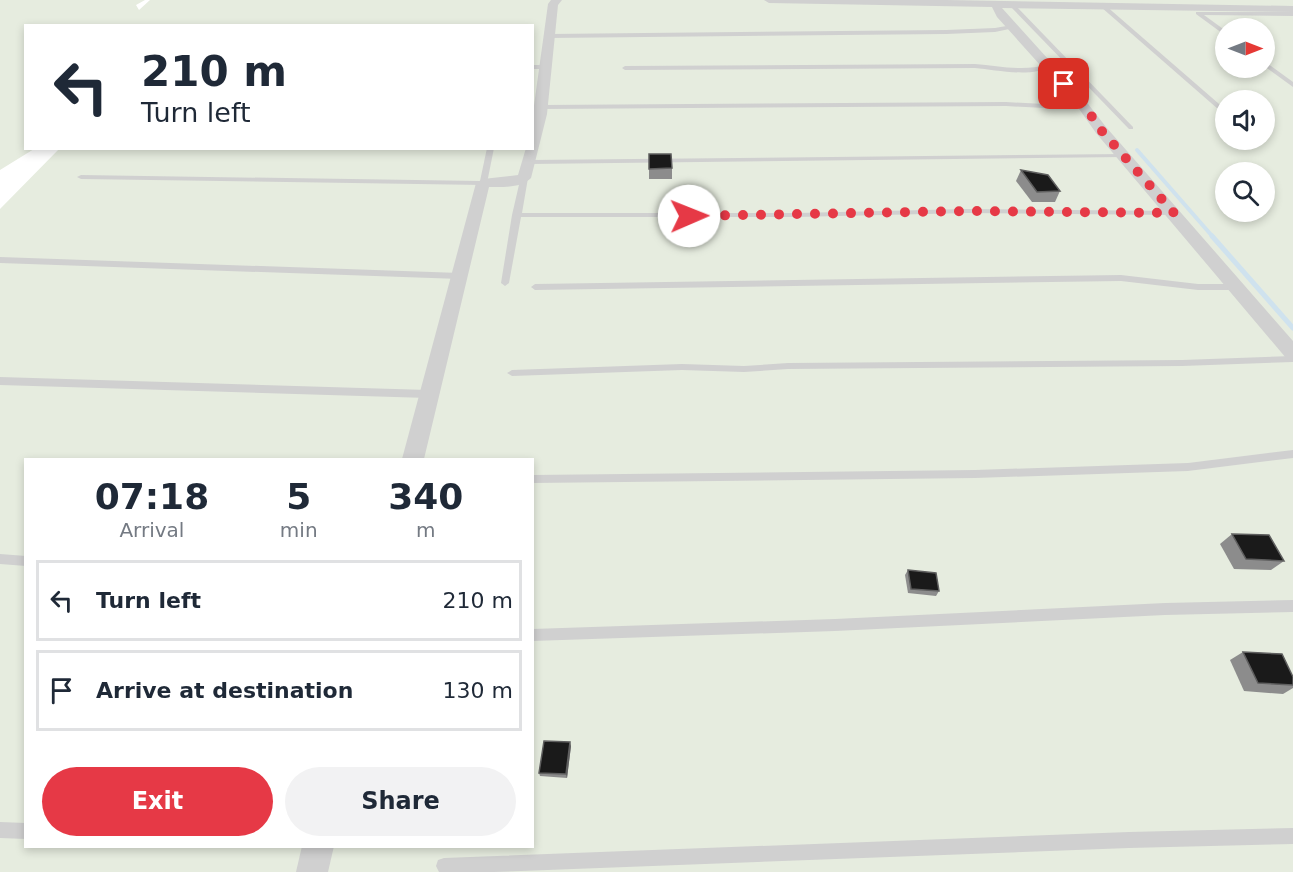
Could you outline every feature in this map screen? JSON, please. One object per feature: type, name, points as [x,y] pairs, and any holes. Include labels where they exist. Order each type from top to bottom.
[{"type":"street","points":[[534,144],[542,107],[539,67],[549,36],[553,4],[558,0]]},
{"type":"street","points":[[769,0],[1005,5],[1048,3],[1103,6],[1170,3],[1293,9]]},
{"type":"street","points":[[1005,5],[998,8],[1001,15],[1081,103],[1101,130],[1293,353]]},
{"type":"street","points":[[413,458],[483,183],[513,182],[524,178],[533,150]]},
{"type":"street","points":[[312,872],[318,848]]},
{"type":"lane","points":[[1005,5],[1131,128]]},
{"type":"lane","points":[[1103,6],[1215,104]]},
{"type":"lane","points":[[1215,26],[1198,13],[1293,14]]},
{"type":"lane","points":[[1281,14],[1293,22]]},
{"type":"lane","points":[[549,36],[946,32],[1012,27]]},
{"type":"lane","points":[[625,68],[975,66],[1033,70],[1048,66]]},
{"type":"lane","points":[[1275,71],[1293,85]]},
{"type":"lane","points":[[542,107],[1006,104],[1062,107],[1081,103]]},
{"type":"lane","points":[[81,177],[483,183],[491,150]]},
{"type":"lane","points":[[530,162],[1123,155]]},
{"type":"lane","points":[[506,283],[524,178]]},
{"type":"lane","points":[[516,215],[786,215],[968,211],[1174,213]]},
{"type":"lane","points":[[0,260],[460,276]]},
{"type":"lane","points":[[535,287],[1121,278],[1198,287],[1238,287]]},
{"type":"lane","points":[[512,373],[682,367],[744,369],[788,366],[1182,363],[1293,359]]},
{"type":"lane","points":[[0,381],[428,394]]},
{"type":"lane","points":[[534,478],[998,473],[1188,467],[1293,454]]},
{"type":"lane","points":[[0,559],[24,561]]},
{"type":"lane","points":[[534,635],[835,625],[1165,609],[1293,606]]},
{"type":"lane","points":[[0,830],[24,831]]},
{"type":"lane","points":[[444,866],[1293,836]]},
{"type":"shaded area","points":[[0,0],[145,0],[136,5],[139,10],[150,0],[1293,0],[1293,872],[0,872],[0,209],[58,150],[534,150],[534,24],[24,24],[24,150],[32,150],[0,170]]},
{"type":"building","points":[[649,154],[671,154],[672,168],[649,169]]},
{"type":"building","points":[[1021,170],[1048,175],[1060,191],[1037,192]]},
{"type":"building","points":[[1232,534],[1269,535],[1284,561],[1246,559]]},
{"type":"building","points":[[908,570],[936,573],[939,591],[911,589]]},
{"type":"building","points":[[1243,652],[1282,654],[1293,677],[1293,685],[1258,683]]},
{"type":"building","points":[[544,741],[570,742],[566,774],[539,773]]},
{"type":"waterway","points":[[1137,150],[1213,237]]},
{"type":"waterway","points":[[1212,236],[1293,328]]},
{"type":"route","points":[[689,216],[968,211],[1174,213],[1064,84]]}]
